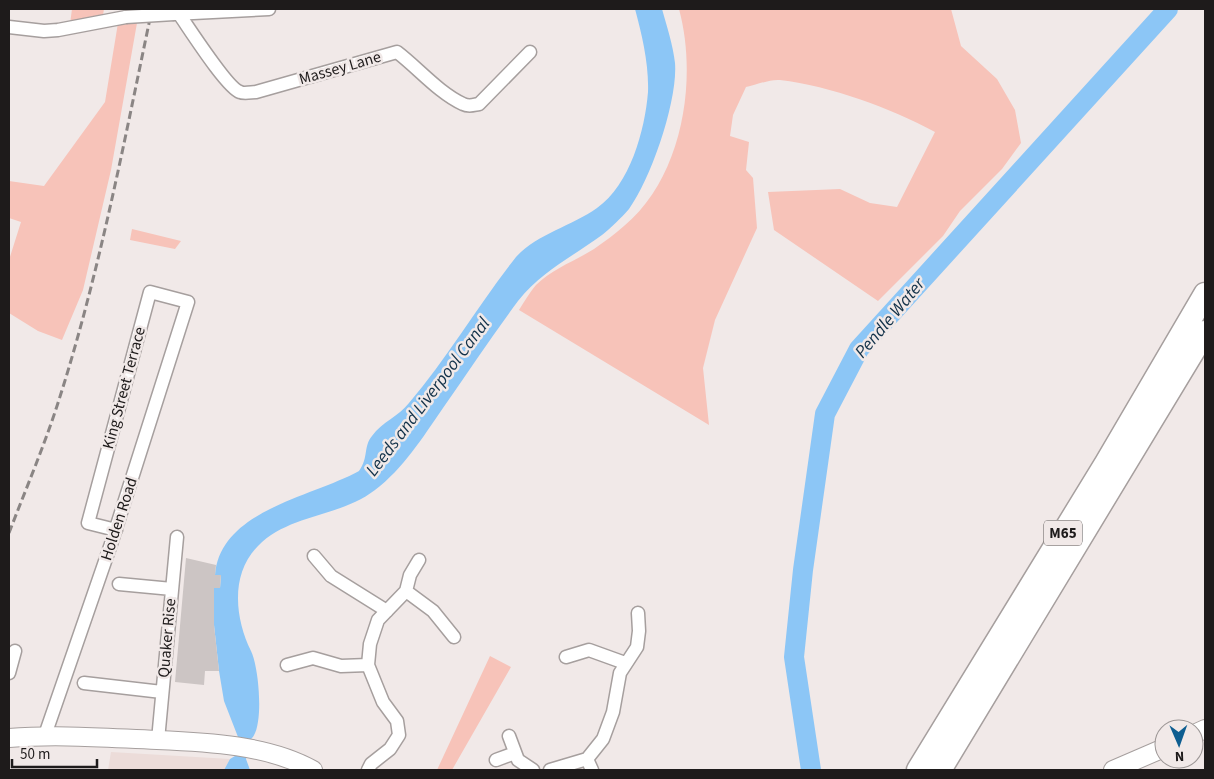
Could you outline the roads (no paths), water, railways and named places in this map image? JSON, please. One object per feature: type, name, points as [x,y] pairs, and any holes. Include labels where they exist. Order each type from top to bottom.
[{"type":"highway","name":"M65","points":[[918,770],[1095,480],[1205,294]]},
{"type":"highway","name":"M65","points":[[940,770],[1205,332]]},
{"type":"main road","points":[[9,738],[44,735],[229,745],[290,760],[313,770]]},
{"type":"main road","points":[[1117,769],[1154,752]]},
{"type":"street","points":[[9,27],[44,31],[126,17],[269,9]]},
{"type":"street","name":"Massey Lane","points":[[177,14],[226,79],[240,92],[256,92],[397,52],[462,104],[470,106],[479,104],[530,52]]},
{"type":"street","name":"King Street Terrace","points":[[116,530],[88,522],[150,292],[188,302]]},
{"type":"street","name":"Holden Road","points":[[44,735],[116,530],[188,302]]},
{"type":"street","name":"Quaker Rise","points":[[158,740],[177,537]]},
{"type":"street","points":[[314,556],[331,576],[387,611]]},
{"type":"street","points":[[368,770],[371,764],[390,749],[399,735],[397,721],[383,702],[368,665],[370,644],[378,620],[406,591],[410,575],[418,560]]},
{"type":"street","points":[[119,584],[172,588]]},
{"type":"street","points":[[406,591],[433,611],[454,637]]},
{"type":"street","points":[[550,770],[590,764],[603,739],[613,712],[620,673],[637,647],[639,631],[638,613]]},
{"type":"street","points":[[566,657],[589,650],[625,663]]},
{"type":"street","points":[[9,673],[15,651]]},
{"type":"street","points":[[287,664],[313,658],[341,666],[368,665]]},
{"type":"street","points":[[84,683],[162,692]]},
{"type":"street","points":[[509,736],[518,760],[533,770]]},
{"type":"street","points":[[496,760],[515,753]]},
{"type":"water","name":"Leeds and Liverpool Canal","points":[[635,9],[662,9],[675,63],[675,79],[668,118],[654,159],[637,196],[629,209],[616,223],[591,243],[547,273],[527,290],[420,441],[385,482],[361,499],[346,506],[299,521],[284,528],[270,536],[249,557],[239,583],[238,597],[241,625],[254,659],[256,670],[259,698],[258,724],[255,734],[250,740],[246,759],[250,770],[224,770],[230,759],[235,756],[238,737],[224,701],[214,625],[214,588],[220,588],[221,576],[215,575],[221,553],[233,535],[250,520],[271,508],[359,471],[364,461],[369,440],[376,431],[405,408],[516,257],[534,242],[577,220],[609,198],[627,171],[634,156],[646,107],[648,81],[646,60]]},
{"type":"waterway","name":"Pendle Water","points":[[811,770],[794,657],[803,570],[825,414],[859,349],[1168,9]]},
{"type":"railway","points":[[9,533],[52,422],[86,308],[110,209],[152,9]]}]
